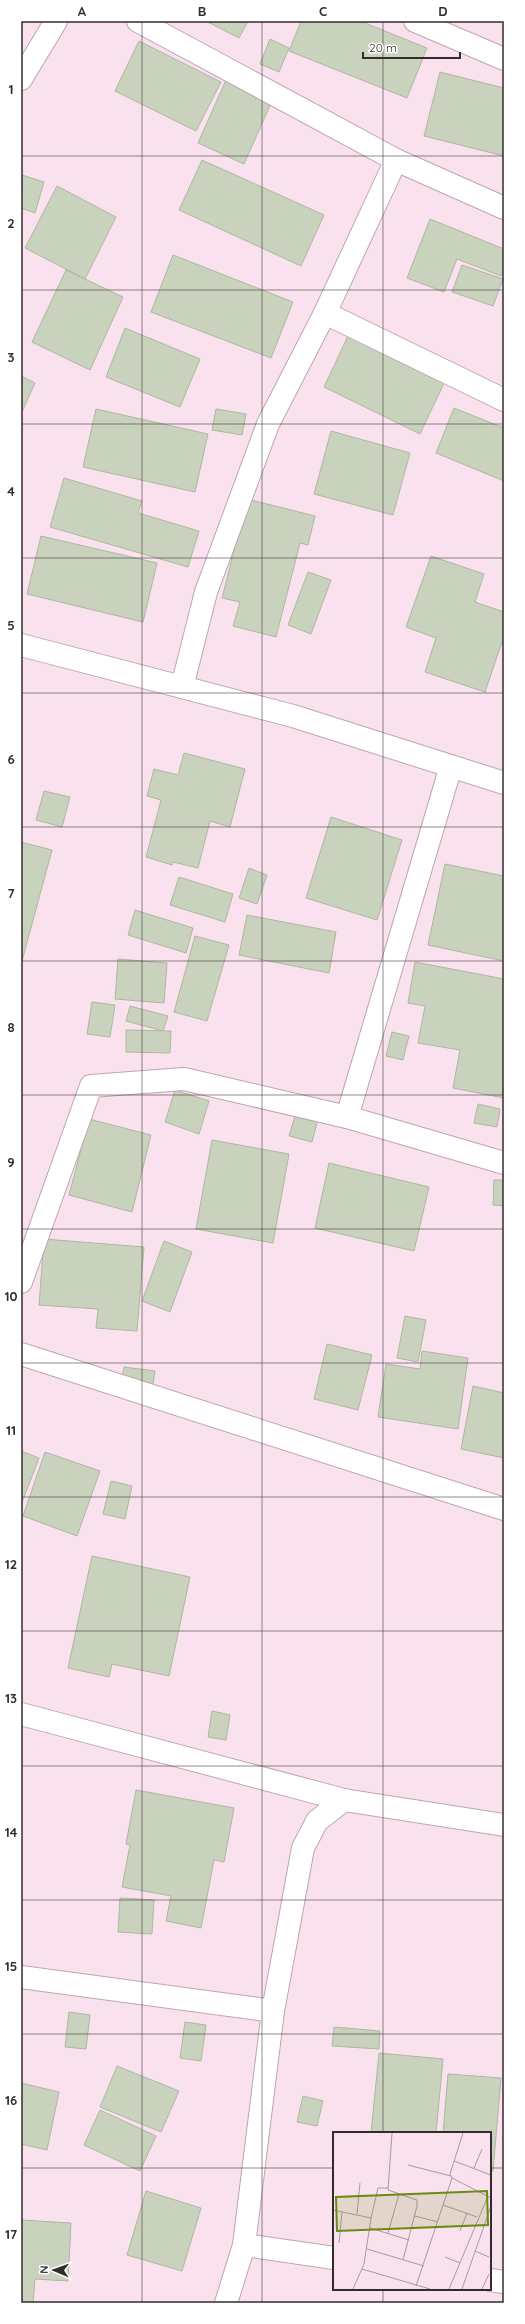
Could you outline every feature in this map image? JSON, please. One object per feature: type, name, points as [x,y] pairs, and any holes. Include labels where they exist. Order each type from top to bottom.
[{"type":"street","points":[[21,79],[56,21]]},
{"type":"street","points":[[138,21],[396,160],[504,208]]},
{"type":"street","points":[[415,21],[502,53]]},
{"type":"street","points":[[182,687],[206,592],[268,424],[325,314],[396,160]]},
{"type":"street","points":[[325,314],[504,400]]},
{"type":"street","points":[[21,645],[293,716],[504,783]]},
{"type":"street","points":[[346,1117],[451,766]]},
{"type":"street","points":[[21,1282],[92,1086],[184,1079],[346,1117],[504,1163]]},
{"type":"street","points":[[21,1354],[504,1509]]},
{"type":"street","points":[[21,1714],[344,1800],[502,1820]]},
{"type":"street","points":[[226,2303],[244,2245],[273,2011],[303,1848],[317,1821],[344,1800]]},
{"type":"street","points":[[21,1977],[273,2011]]},
{"type":"street","points":[[244,2245],[333,2258]]},
{"type":"street","points":[[491,2280],[504,2282]]},
{"type":"building","points":[[206,21],[248,21],[239,38]]},
{"type":"building","points":[[301,21],[360,21],[427,48],[407,98],[289,51]]},
{"type":"building","points":[[270,39],[289,48],[279,72],[260,64]]},
{"type":"building","points":[[139,41],[221,82],[196,131],[115,91]]},
{"type":"building","points":[[440,72],[504,88],[504,156],[424,136]]},
{"type":"building","points":[[226,80],[272,101],[244,164],[198,143]]},
{"type":"building","points":[[202,160],[324,215],[301,266],[179,210]]},
{"type":"building","points":[[22,175],[44,182],[35,213],[21,208]]},
{"type":"building","points":[[57,186],[116,217],[85,279],[25,248]]},
{"type":"building","points":[[430,219],[504,249],[504,267],[501,276],[457,259],[444,292],[407,278]]},
{"type":"building","points":[[173,255],[293,302],[271,358],[151,312]]},
{"type":"building","points":[[462,265],[503,279],[493,306],[452,292]]},
{"type":"building","points":[[66,270],[123,297],[90,370],[32,342]]},
{"type":"building","points":[[125,328],[200,359],[180,407],[106,377]]},
{"type":"building","points":[[349,334],[445,381],[420,434],[324,387]]},
{"type":"building","points":[[21,376],[35,383],[21,414]]},
{"type":"building","points":[[454,408],[504,428],[504,481],[436,453]]},
{"type":"building","points":[[96,409],[208,434],[195,492],[83,467]]},
{"type":"building","points":[[216,409],[246,414],[242,435],[212,430]]},
{"type":"building","points":[[331,431],[410,453],[393,515],[314,494]]},
{"type":"building","points":[[64,478],[142,501],[138,513],[199,531],[188,567],[50,527]]},
{"type":"building","points":[[247,499],[315,516],[308,545],[300,543],[276,637],[233,626],[240,602],[222,598]]},
{"type":"building","points":[[41,536],[157,563],[143,622],[27,594]]},
{"type":"building","points":[[431,556],[484,574],[475,602],[504,612],[504,636],[485,692],[425,672],[436,638],[406,627]]},
{"type":"building","points":[[308,572],[331,580],[311,634],[288,625]]},
{"type":"building","points":[[184,753],[245,769],[230,827],[210,821],[198,868],[173,862],[172,865],[146,857],[161,800],[147,796],[154,769],[178,775]]},
{"type":"building","points":[[44,791],[70,797],[62,827],[36,820]]},
{"type":"building","points":[[331,817],[402,840],[377,920],[306,898]]},
{"type":"building","points":[[21,842],[52,850],[22,961],[21,960]]},
{"type":"building","points":[[445,864],[504,876],[504,961],[428,945]]},
{"type":"building","points":[[249,868],[267,875],[257,904],[239,898]]},
{"type":"building","points":[[179,877],[233,894],[225,922],[170,905]]},
{"type":"building","points":[[135,910],[193,928],[186,953],[128,935]]},
{"type":"building","points":[[247,915],[336,932],[329,973],[239,955]]},
{"type":"building","points":[[195,936],[229,945],[207,1021],[174,1012]]},
{"type":"building","points":[[118,959],[167,963],[164,1003],[115,999]]},
{"type":"building","points":[[415,962],[504,979],[504,1098],[453,1088],[460,1050],[418,1043],[425,1006],[408,1003]]},
{"type":"building","points":[[92,1002],[115,1005],[110,1037],[87,1034]]},
{"type":"building","points":[[130,1006],[168,1016],[163,1031],[126,1021]]},
{"type":"building","points":[[126,1030],[171,1031],[170,1053],[126,1052]]},
{"type":"building","points":[[392,1032],[409,1036],[403,1060],[386,1056]]},
{"type":"building","points":[[175,1090],[209,1101],[199,1134],[165,1122]]},
{"type":"building","points":[[478,1104],[500,1109],[497,1127],[474,1123]]},
{"type":"building","points":[[296,1113],[318,1119],[312,1142],[289,1136]]},
{"type":"building","points":[[89,1119],[151,1135],[132,1212],[69,1195]]},
{"type":"building","points":[[212,1140],[289,1154],[273,1243],[196,1229]]},
{"type":"building","points":[[329,1163],[429,1187],[414,1251],[315,1228]]},
{"type":"building","points":[[494,1180],[504,1180],[504,1206],[493,1205]]},
{"type":"building","points":[[44,1239],[144,1247],[137,1331],[96,1328],[98,1309],[39,1305]]},
{"type":"building","points":[[164,1241],[192,1252],[170,1312],[142,1301]]},
{"type":"building","points":[[405,1316],[426,1320],[418,1362],[397,1358]]},
{"type":"building","points":[[327,1344],[372,1355],[358,1410],[314,1399]]},
{"type":"building","points":[[422,1351],[468,1358],[458,1429],[378,1417],[386,1364],[420,1369]]},
{"type":"building","points":[[124,1367],[155,1371],[152,1391],[121,1385]]},
{"type":"building","points":[[473,1386],[504,1393],[504,1458],[461,1449]]},
{"type":"building","points":[[21,1451],[39,1458],[21,1505]]},
{"type":"building","points":[[45,1452],[100,1471],[77,1536],[23,1516]]},
{"type":"building","points":[[111,1481],[132,1486],[125,1519],[103,1514]]},
{"type":"building","points":[[92,1556],[190,1577],[169,1676],[112,1664],[109,1677],[68,1668]]},
{"type":"building","points":[[212,1711],[230,1715],[226,1740],[208,1737]]},
{"type":"building","points":[[136,1790],[234,1808],[224,1862],[214,1860],[201,1928],[166,1921],[171,1896],[122,1887],[130,1845],[126,1844]]},
{"type":"building","points":[[120,1898],[154,1900],[152,1934],[118,1932]]},
{"type":"building","points":[[69,2012],[90,2015],[86,2049],[65,2047]]},
{"type":"building","points":[[185,2022],[206,2025],[201,2061],[180,2058]]},
{"type":"building","points":[[334,2027],[380,2031],[379,2049],[332,2046]]},
{"type":"building","points":[[379,2053],[443,2059],[436,2132],[371,2132]]},
{"type":"building","points":[[117,2066],[179,2091],[161,2132],[100,2107]]},
{"type":"building","points":[[448,2074],[501,2078],[493,2171],[491,2171],[491,2132],[443,2132]]},
{"type":"building","points":[[21,2083],[59,2092],[47,2150],[21,2144]]},
{"type":"building","points":[[303,2096],[323,2101],[317,2126],[297,2122]]},
{"type":"building","points":[[100,2110],[156,2136],[140,2171],[84,2145]]},
{"type":"building","points":[[146,2191],[201,2208],[182,2271],[127,2255]]},
{"type":"building","points":[[21,2220],[71,2223],[68,2281],[35,2279],[33,2303],[21,2303]]}]
